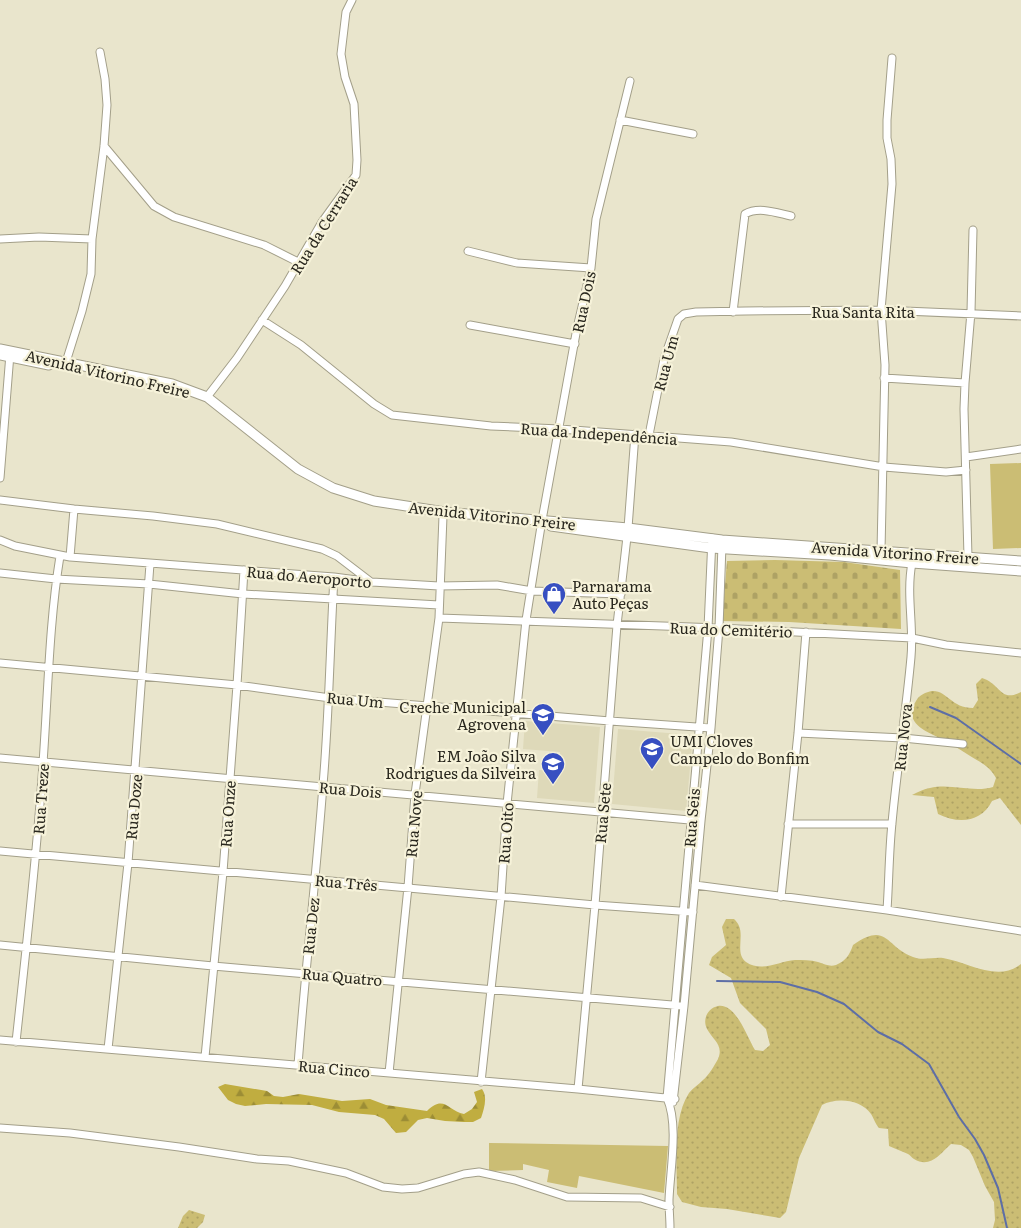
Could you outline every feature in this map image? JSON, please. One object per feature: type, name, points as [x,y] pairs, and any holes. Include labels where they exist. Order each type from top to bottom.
[{"type":"street","name":"Rua da Cerraria","points":[[207,397],[237,358],[285,286],[332,206],[356,175],[354,104],[345,77],[341,54],[346,12],[352,0]]},
{"type":"street","points":[[66,362],[91,274],[92,239],[104,146],[107,105],[100,52]]},
{"type":"street","points":[[880,551],[884,467],[882,310],[892,184],[886,120],[892,58]]},
{"type":"street","name":"Rua Dois","points":[[542,522],[574,344],[591,268],[596,219],[630,81]]},
{"type":"street","points":[[620,120],[693,134]]},
{"type":"street","points":[[104,146],[154,206],[162,212],[264,245],[298,262]]},
{"type":"street","points":[[733,312],[745,214],[751,211],[770,211],[791,216]]},
{"type":"street","points":[[968,556],[965,383],[971,312],[973,230]]},
{"type":"street","points":[[0,239],[39,237],[92,239]]},
{"type":"street","points":[[468,250],[517,263],[591,268]]},
{"type":"street","name":"Rua Santa Rita","points":[[705,312],[882,310],[971,312],[1021,316]]},
{"type":"street","name":"Rua Um","points":[[649,436],[664,359],[678,319],[680,316],[690,313],[705,312]]},
{"type":"street","name":"Rua da Independência","points":[[262,320],[301,345],[374,404],[392,415],[491,426],[560,429],[731,442],[884,467],[946,472],[966,470]]},
{"type":"street","points":[[470,325],[574,344]]},
{"type":"street","name":"Avenida Vitorino Freire","points":[[0,349],[10,354],[155,385],[192,396],[211,407],[298,474],[326,490],[368,505],[443,516],[542,522]]},
{"type":"street","points":[[0,478],[10,354]]},
{"type":"street","name":"Avenida Vitorino Freire","points":[[0,355],[10,354],[66,362],[172,384],[207,397],[298,470],[333,488],[374,501],[445,512],[711,543],[912,563],[1021,571]]},
{"type":"street","points":[[884,378],[965,383]]},
{"type":"street","points":[[627,533],[635,434]]},
{"type":"street","points":[[966,457],[1021,448]]},
{"type":"street","points":[[0,500],[217,524],[322,549],[337,556],[372,582]]},
{"type":"street","points":[[70,558],[74,509]]},
{"type":"street","name":"Rua Nove","points":[[390,1073],[415,794],[439,618],[443,516]]},
{"type":"street","name":"Rua Oito","points":[[481,1082],[501,897],[507,804],[526,620],[542,522]]},
{"type":"street","name":"Rua Sete","points":[[578,1089],[595,905],[617,625],[627,533]]},
{"type":"street","name":"Rua do Aeroporto","points":[[0,540],[15,546],[70,558],[334,577],[372,582],[439,586],[497,585],[532,591],[620,594]]},
{"type":"street","name":"Rua Seis","points":[[671,1099],[690,820],[708,628],[711,543]]},
{"type":"street","points":[[670,1228],[671,1099],[684,1006],[711,728],[719,628],[722,544]]},
{"type":"street","name":"Avenida Vitorino Freire","points":[[722,544],[968,556],[1021,561]]},
{"type":"street","name":"Rua Treze","points":[[16,1042],[36,854],[56,579],[60,556]]},
{"type":"street","name":"Rua Nova","points":[[887,910],[892,824],[903,738],[912,638],[909,582],[912,563]]},
{"type":"street","name":"Rua Doze","points":[[108,1048],[136,771],[150,564]]},
{"type":"street","name":"Rua Onze","points":[[205,1057],[223,872],[244,570]]},
{"type":"street","points":[[0,573],[56,579],[149,584],[243,594],[439,605]]},
{"type":"street","name":"Rua Dez","points":[[298,1065],[330,698],[334,577]]},
{"type":"street","name":"Rua do Cemitério","points":[[439,618],[719,628],[912,638],[946,645],[1021,653]]},
{"type":"street","points":[[781,897],[798,733],[806,632]]},
{"type":"street","name":"Rua Um","points":[[0,663],[237,685],[330,698],[711,728]]},
{"type":"street","points":[[798,733],[903,738],[963,744]]},
{"type":"street","name":"Rua Dois","points":[[0,758],[701,821]]},
{"type":"street","points":[[788,824],[892,824]]},
{"type":"street","name":"Rua Três","points":[[0,851],[501,897],[693,912]]},
{"type":"street","points":[[695,885],[1021,930]]},
{"type":"street","name":"Rua Quatro","points":[[0,945],[213,966],[684,1006]]},
{"type":"street","name":"Rua Cinco","points":[[0,1040],[578,1089],[671,1099]]},
{"type":"street","points":[[0,1128],[70,1133],[289,1161],[346,1174],[383,1187],[418,1188],[464,1174],[479,1172],[515,1180],[567,1197],[642,1198],[670,1207]]},
{"type":"shaded area","points":[[525,721],[600,727],[594,803],[537,798],[539,770],[559,771],[560,752],[523,749]]},
{"type":"shaded area","name":"UMI Cloves Campelo do Bonfim","points":[[618,729],[693,735],[686,811],[612,804]]},
{"type":"green space","points":[[1021,463],[1021,548],[993,549],[990,464]]},
{"type":"green space","points":[[727,561],[844,562],[900,570],[901,629],[789,622],[722,621]]},
{"type":"green space","points":[[982,678],[993,684],[1004,694],[1014,695],[1021,692],[1021,825],[1000,798],[992,801],[982,814],[968,820],[961,820],[938,814],[934,797],[912,795],[926,789],[938,787],[985,789],[993,787],[996,778],[987,767],[950,743],[920,728],[912,717],[912,710],[917,699],[923,694],[932,691],[942,693],[959,705],[973,708],[978,700],[976,684]]},
{"type":"green space","points":[[726,919],[734,919],[739,925],[741,935],[740,950],[743,959],[752,965],[758,966],[795,960],[836,965],[847,957],[853,945],[873,935],[886,938],[904,953],[916,958],[943,958],[993,972],[1003,972],[1021,964],[1021,1228],[993,1228],[995,1220],[994,1202],[969,1150],[961,1145],[951,1144],[934,1159],[920,1162],[908,1154],[889,1146],[888,1129],[879,1128],[867,1109],[855,1102],[841,1100],[822,1105],[799,1158],[786,1212],[780,1218],[727,1209],[701,1207],[682,1202],[677,1194],[676,1156],[680,1116],[689,1093],[707,1076],[718,1059],[720,1050],[707,1029],[705,1021],[707,1014],[714,1007],[724,1006],[736,1015],[755,1050],[763,1051],[770,1045],[766,1029],[740,1003],[731,978],[709,965],[712,957],[726,945],[722,927]]},
{"type":"green space","points":[[225,1084],[267,1091],[274,1096],[283,1097],[299,1094],[342,1101],[370,1099],[386,1105],[427,1111],[433,1106],[442,1104],[464,1114],[472,1109],[477,1102],[474,1092],[482,1089],[485,1103],[481,1118],[473,1122],[427,1118],[418,1120],[406,1132],[396,1133],[384,1119],[375,1115],[339,1112],[312,1105],[266,1104],[245,1106],[236,1104],[228,1100],[218,1087]]},
{"type":"green space","points":[[489,1143],[668,1146],[664,1193],[579,1176],[577,1188],[547,1182],[549,1170],[523,1164],[523,1170],[489,1171]]},
{"type":"green space","points":[[189,1210],[205,1215],[203,1222],[197,1228],[178,1228],[183,1216]]},
{"type":"waterway","points":[[930,707],[956,718],[1021,764]]},
{"type":"waterway","points":[[717,981],[780,982],[817,992],[844,1004],[878,1032],[902,1044],[929,1064],[959,1117],[984,1155],[998,1188],[1007,1228]]},
{"type":"place","name":"Parnarama Auto Peças","points":[[554,615]]},
{"type":"place","name":"Creche Municipal Agrovena","points":[[543,736]]},
{"type":"place","name":"UMI Cloves Campelo do Bonfim","points":[[652,770]]},
{"type":"place","name":"EM João Silva Rodrigues da Silveira","points":[[553,785]]}]
